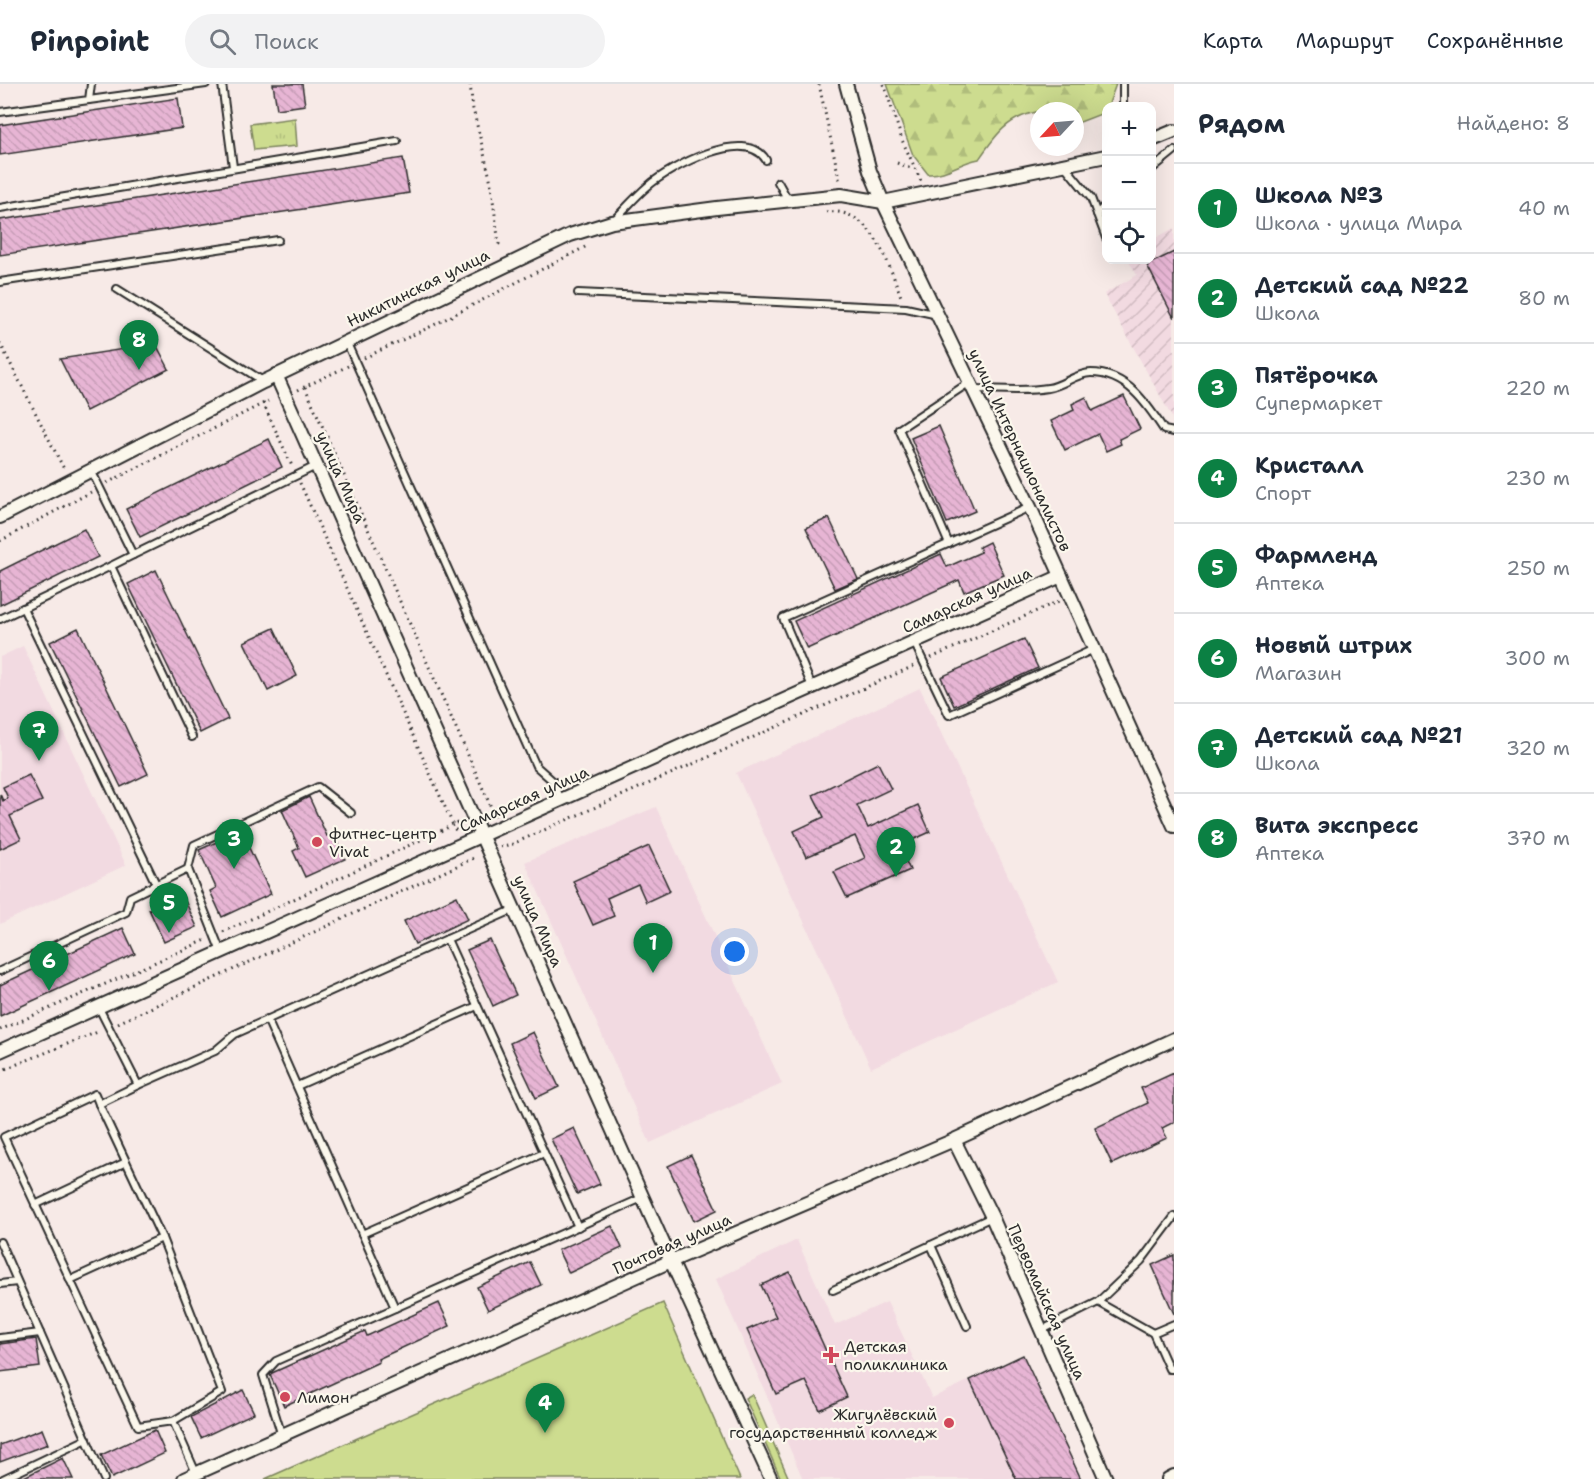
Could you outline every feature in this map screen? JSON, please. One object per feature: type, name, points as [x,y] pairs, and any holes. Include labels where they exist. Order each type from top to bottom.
[{"type":"street","name":"улица Интернационалистов","points":[[846,84],[870,171],[883,202],[913,260],[1030,507],[1174,826]]},
{"type":"street","points":[[1156,138],[1174,131]]},
{"type":"street","points":[[883,202],[1102,157]]},
{"type":"street","name":"Никитинская улица","points":[[0,517],[276,375],[570,234],[612,222],[789,200],[841,195],[883,202]]},
{"type":"street","name":"улица Мира","points":[[276,375],[671,1262],[771,1479]]},
{"type":"street","name":"Самарская улица","points":[[0,1051],[813,689],[1061,576]]},
{"type":"street","name":"Почтовая улица","points":[[184,1479],[671,1262],[954,1140],[1174,1039]]},
{"type":"street","name":"Первомайская улица","points":[[954,1140],[992,1217],[1106,1479]]},
{"type":"street","points":[[1168,1479],[1174,1476]]},
{"type":"lane","points":[[89,100],[91,84]]},
{"type":"lane","points":[[0,112],[206,84]]},
{"type":"lane","points":[[222,84],[233,166]]},
{"type":"lane","points":[[1123,84],[1124,102]]},
{"type":"lane","points":[[0,208],[233,166],[397,141]]},
{"type":"lane","points":[[612,222],[650,184],[697,156],[737,145],[763,155],[766,160]]},
{"type":"lane","points":[[1156,166],[1174,151]]},
{"type":"lane","points":[[1065,166],[1092,198],[1102,226]]},
{"type":"lane","points":[[778,182],[789,200]]},
{"type":"lane","points":[[1097,214],[1102,209]]},
{"type":"lane","points":[[0,282],[278,240]]},
{"type":"lane","points":[[117,289],[263,382]]},
{"type":"lane","points":[[578,293],[906,308],[938,315]]},
{"type":"lane","points":[[346,341],[536,766],[554,782],[561,801]]},
{"type":"lane","points":[[948,544],[899,429],[973,385],[1034,390],[1052,388],[1091,373],[1116,379],[1129,386],[1143,398],[1164,430],[1174,432]]},
{"type":"lane","points":[[0,619],[318,465]]},
{"type":"lane","points":[[91,469],[133,555]]},
{"type":"lane","points":[[813,689],[783,618],[1030,507]]},
{"type":"lane","points":[[111,566],[192,737]]},
{"type":"lane","points":[[23,608],[156,885]]},
{"type":"lane","points":[[914,642],[949,715],[1095,649]]},
{"type":"lane","points":[[221,952],[188,869],[194,845],[318,787],[351,813]]},
{"type":"lane","points":[[0,971],[126,912],[130,897],[188,869]]},
{"type":"lane","points":[[99,1104],[215,1051],[235,1034],[514,909]]},
{"type":"lane","points":[[447,939],[578,1227]]},
{"type":"lane","points":[[297,1086],[477,1005]]},
{"type":"lane","points":[[98,1006],[138,1085]]},
{"type":"lane","points":[[267,1019],[395,1308]]},
{"type":"lane","points":[[95,1094],[99,1104],[162,1238],[222,1392],[173,1421],[138,1426],[4,1137],[95,1094]]},
{"type":"lane","points":[[362,1234],[544,1154]]},
{"type":"lane","points":[[35,1205],[126,1162]]},
{"type":"lane","points":[[282,1437],[263,1375],[276,1361],[644,1197]]},
{"type":"lane","points":[[833,1290],[992,1217]]},
{"type":"lane","points":[[1042,1330],[1098,1302],[1141,1261],[1174,1218]]},
{"type":"lane","points":[[70,1280],[162,1238]]},
{"type":"lane","points":[[0,1242],[104,1479]]},
{"type":"lane","points":[[931,1245],[967,1326]]},
{"type":"lane","points":[[0,1284],[17,1282]]},
{"type":"lane","points":[[1098,1302],[1153,1333],[1169,1369],[1174,1369]]},
{"type":"lane","points":[[1153,1333],[1174,1324]]},
{"type":"lane","points":[[0,1338],[40,1333]]},
{"type":"lane","points":[[173,1421],[197,1474]]},
{"type":"lane","points":[[3,1479],[87,1438]]},
{"type":"path","points":[[470,84],[473,109],[490,178],[498,244],[496,246]]},
{"type":"path","points":[[819,84],[840,183]]},
{"type":"path","points":[[884,84],[914,169],[927,186]]},
{"type":"path","points":[[897,163],[914,169]]},
{"type":"path","points":[[823,212],[849,213],[867,228],[880,246],[906,308]]},
{"type":"path","points":[[298,390],[432,326],[590,244]]},
{"type":"path","points":[[0,343],[70,480]]},
{"type":"path","points":[[304,387],[496,818]]},
{"type":"path","points":[[0,541],[268,401]]},
{"type":"path","points":[[263,403],[457,835]]},
{"type":"path","points":[[498,847],[508,846],[1070,596]]},
{"type":"path","points":[[482,812],[492,808]]},
{"type":"path","points":[[0,1030],[216,935],[463,820]]},
{"type":"path","points":[[504,837],[508,846]]},
{"type":"path","points":[[0,1071],[109,1028],[481,855]]},
{"type":"shaded area","points":[[1174,228],[1174,421],[1104,294],[1137,275],[1130,264],[1156,264],[1156,238]]},
{"type":"shaded area","points":[[23,646],[126,865],[0,924],[0,657]]},
{"type":"shaded area","points":[[920,688],[1058,982],[871,1068],[736,773]]},
{"type":"shaded area","points":[[656,807],[782,1084],[650,1143],[525,862]]},
{"type":"shaded area","points":[[797,1240],[835,1325],[887,1302],[932,1398],[1023,1355],[1081,1479],[803,1479],[716,1279]]},
{"type":"green space","points":[[887,84],[1116,84],[1110,102],[1102,102],[1102,114],[1084,121],[1084,102],[1030,102],[1030,114],[1009,123],[979,159],[935,174],[928,174],[913,155]]},
{"type":"green space","points":[[295,118],[297,146],[254,150],[250,124]]},
{"type":"green space","points":[[663,1303],[740,1479],[265,1479]]},
{"type":"green space","points":[[752,1394],[789,1479],[781,1479],[745,1398]]},
{"type":"building","points":[[273,84],[302,84],[305,105],[277,109]]},
{"type":"building","points":[[178,98],[182,128],[0,155],[0,125]]},
{"type":"building","points":[[403,158],[409,193],[0,255],[0,220]]},
{"type":"building","points":[[1174,252],[1174,318],[1147,265],[1156,264],[1156,261]]},
{"type":"building","points":[[156,344],[169,369],[86,411],[60,359]]},
{"type":"building","points":[[1124,396],[1140,429],[1119,439],[1121,444],[1106,451],[1098,434],[1065,450],[1051,421],[1074,410],[1072,404],[1086,397],[1092,411]]},
{"type":"building","points":[[939,426],[975,511],[947,523],[911,438]]},
{"type":"building","points":[[269,439],[282,467],[140,537],[126,509]]},
{"type":"building","points":[[829,518],[858,579],[835,589],[806,528]]},
{"type":"building","points":[[84,529],[98,557],[0,605],[0,571]]},
{"type":"building","points":[[989,542],[1004,575],[964,592],[959,580],[807,649],[794,621],[941,554],[947,567],[981,552],[979,547]]},
{"type":"building","points":[[156,570],[228,719],[200,733],[128,584]]},
{"type":"building","points":[[78,628],[148,774],[121,787],[50,642]]},
{"type":"building","points":[[274,628],[297,676],[268,691],[244,642]]},
{"type":"building","points":[[1024,639],[1038,668],[954,706],[941,677]]},
{"type":"building","points":[[878,763],[891,789],[857,805],[868,828],[918,805],[930,832],[899,846],[910,870],[847,898],[834,872],[865,858],[855,836],[806,857],[794,831],[824,817],[813,795]]},
{"type":"building","points":[[29,775],[42,801],[10,816],[21,839],[0,849],[0,794],[3,801],[8,798],[3,787]]},
{"type":"building","name":"фитнес-центр Vivat","points":[[309,797],[327,836],[333,834],[345,859],[305,877],[293,851],[299,848],[282,810]]},
{"type":"building","points":[[241,831],[271,894],[222,917],[210,891],[216,888],[199,850]]},
{"type":"building","points":[[649,846],[670,891],[646,902],[638,884],[607,898],[614,916],[593,925],[573,881]]},
{"type":"building","points":[[182,894],[197,927],[164,942],[149,909]]},
{"type":"building","points":[[457,896],[468,919],[415,944],[404,921]]},
{"type":"building","points":[[123,928],[135,954],[0,1016],[0,985]]},
{"type":"building","points":[[490,940],[516,995],[493,1006],[467,950]]},
{"type":"building","points":[[533,1032],[559,1087],[536,1098],[510,1043]]},
{"type":"building","points":[[1174,1073],[1174,1122],[1162,1128],[1167,1138],[1112,1164],[1095,1128],[1148,1103],[1141,1088]]},
{"type":"building","points":[[574,1128],[600,1184],[577,1194],[551,1139]]},
{"type":"building","points":[[691,1155],[717,1210],[694,1221],[668,1166]]},
{"type":"building","points":[[612,1226],[622,1248],[569,1273],[558,1250]]},
{"type":"building","points":[[1174,1255],[1174,1314],[1152,1265]]},
{"type":"building","points":[[530,1262],[541,1285],[488,1310],[477,1287]]},
{"type":"building","points":[[790,1272],[847,1397],[820,1410],[806,1381],[776,1394],[747,1330],[776,1317],[761,1285]]},
{"type":"building","points":[[439,1303],[450,1326],[284,1406],[270,1375],[272,1373],[365,1331],[367,1336]]},
{"type":"building","points":[[36,1339],[40,1367],[0,1372],[0,1344]]},
{"type":"building","points":[[1023,1355],[1081,1479],[1016,1479],[970,1380]]},
{"type":"building","points":[[243,1390],[254,1413],[201,1438],[191,1417]]},
{"type":"building","points":[[42,1429],[48,1444],[0,1462],[0,1445]]},
{"type":"building","points":[[155,1430],[165,1453],[112,1478],[101,1455]]},
{"type":"building","points":[[63,1458],[73,1479],[20,1479]]},
{"type":"place","name":"Вита экспресс","points":[[139,370]]},
{"type":"place","name":"Детский сад №21","points":[[39,761]]},
{"type":"place","name":"фитнес-центр Vivat","points":[[317,842]]},
{"type":"place","name":"Пятёрочка","points":[[234,869]]},
{"type":"place","name":"Детский сад №22","points":[[896,877]]},
{"type":"place","name":"Фармленд","points":[[169,933]]},
{"type":"place","name":"Школа №3","points":[[653,973]]},
{"type":"place","name":"Новый штрих","points":[[49,991]]},
{"type":"place","name":"Детская поликлиника","points":[[831,1355]]},
{"type":"place","name":"Лимон","points":[[285,1397]]},
{"type":"place","name":"Жигулёвский государственный колледж","points":[[949,1423]]},
{"type":"place","name":"Кристалл","points":[[545,1433]]}]
